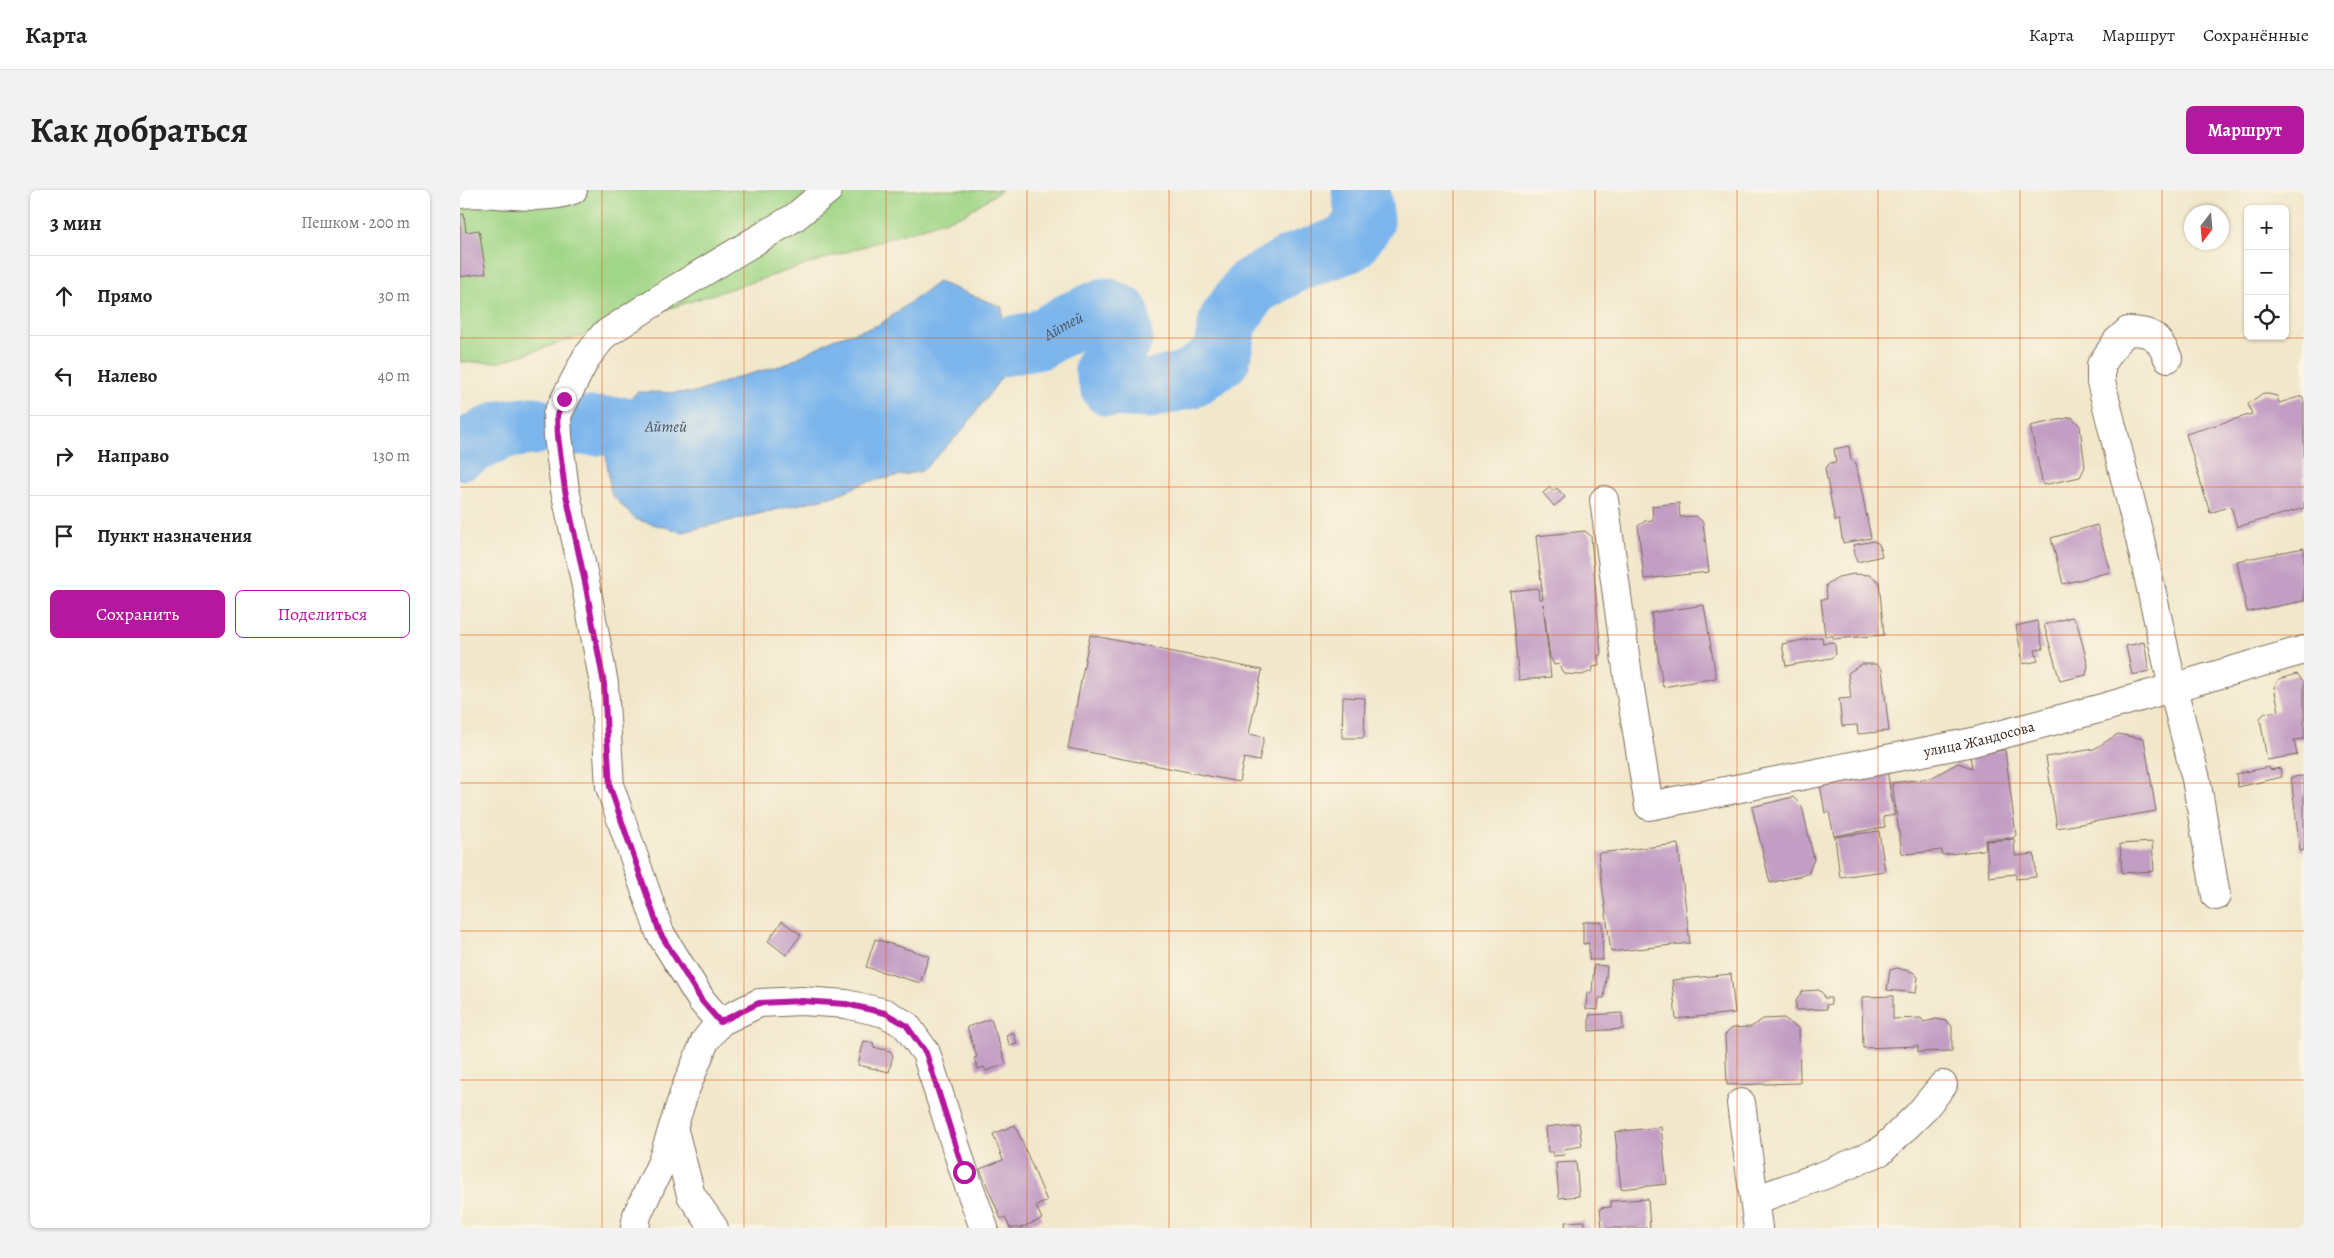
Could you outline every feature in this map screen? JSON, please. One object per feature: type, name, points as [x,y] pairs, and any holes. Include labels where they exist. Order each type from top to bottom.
[{"type":"street","points":[[460,194],[472,192],[564,193],[573,190]]},
{"type":"street","points":[[720,1022],[702,1001],[660,933],[610,787],[604,684],[565,490],[557,415],[586,358],[604,335],[667,294],[795,218],[828,190]]},
{"type":"street","points":[[2168,358],[2161,343],[2153,335],[2140,331],[2128,331],[2117,341],[2101,365],[2101,382],[2196,779],[2216,896]]},
{"type":"street","name":"улица Жандосова","points":[[1604,500],[1628,676],[1649,806],[1973,742],[2173,688],[2304,650]]},
{"type":"street","points":[[635,1228],[637,1215],[662,1162],[685,1090],[705,1041],[720,1022],[759,1003],[802,1001],[846,1004],[877,1011],[885,1013],[906,1025],[926,1053],[984,1228]]},
{"type":"street","points":[[1754,1200],[1827,1174],[1881,1151],[1920,1113],[1943,1085]]},
{"type":"street","points":[[1741,1103],[1758,1228]]},
{"type":"street","points":[[673,1127],[691,1195],[714,1228]]},
{"type":"green space","points":[[460,190],[1002,190],[963,215],[500,362],[460,362]]},
{"type":"water","points":[[938,282],[1002,307],[1004,374],[961,432],[922,471],[867,482],[834,496],[682,532],[635,519],[611,494],[606,455],[620,410],[637,392],[695,393],[738,377],[784,365],[833,339],[879,325]]},
{"type":"building","points":[[464,214],[466,232],[479,230],[486,273],[460,277],[460,215]]},
{"type":"building","points":[[2263,393],[2277,396],[2279,403],[2302,396],[2304,402],[2304,508],[2237,527],[2231,506],[2210,513],[2186,434],[2252,414],[2248,404]]},
{"type":"building","points":[[2072,417],[2080,426],[2085,467],[2080,477],[2043,485],[2030,426]]},
{"type":"building","points":[[1849,446],[1851,460],[1856,463],[1871,538],[1843,543],[1839,520],[1835,521],[1825,469],[1830,463],[1836,462],[1834,449]]},
{"type":"building","points":[[1550,487],[1553,491],[1557,488],[1565,497],[1554,506],[1543,493]]},
{"type":"building","points":[[1679,503],[1680,517],[1696,516],[1703,522],[1709,572],[1644,579],[1638,526],[1645,521],[1653,520],[1652,506]]},
{"type":"building","points":[[2097,525],[2110,572],[2063,584],[2051,538]]},
{"type":"building","points":[[1585,531],[1591,536],[1601,655],[1598,655],[1599,666],[1593,667],[1592,671],[1582,675],[1565,674],[1559,664],[1554,665],[1550,657],[1543,604],[1551,677],[1519,680],[1510,591],[1538,588],[1539,599],[1543,599],[1536,536]]},
{"type":"building","points":[[1874,541],[1879,544],[1882,556],[1857,562],[1853,545]]},
{"type":"building","points":[[2304,548],[2304,601],[2247,612],[2237,561]]},
{"type":"building","points":[[1854,574],[1870,575],[1879,582],[1884,635],[1834,639],[1833,636],[1825,636],[1821,599],[1827,599],[1826,585],[1838,577]]},
{"type":"building","points":[[1704,605],[1716,678],[1663,687],[1651,613]]},
{"type":"building","points":[[2072,617],[2077,623],[2088,665],[2086,675],[2060,681],[2044,625]]},
{"type":"building","points":[[2037,621],[2043,649],[2035,650],[2038,661],[2023,664],[2016,626]]},
{"type":"building","points":[[1090,635],[1262,670],[1249,734],[1264,737],[1259,761],[1244,758],[1239,782],[1068,748]]},
{"type":"building","points":[[1822,637],[1823,644],[1832,642],[1835,645],[1836,654],[1831,658],[1786,666],[1782,644]]},
{"type":"building","points":[[2144,642],[2149,671],[2132,675],[2126,646]]},
{"type":"building","points":[[1862,664],[1876,664],[1882,669],[1889,731],[1858,734],[1857,725],[1842,726],[1839,699],[1851,698],[1848,673]]},
{"type":"building","points":[[2297,674],[2304,682],[2304,739],[2294,740],[2297,755],[2267,760],[2260,718],[2265,713],[2279,711],[2274,687],[2279,679]]},
{"type":"building","points":[[1343,697],[1365,698],[1364,738],[1342,738]]},
{"type":"building","points":[[2118,734],[2144,739],[2156,811],[2057,828],[2046,757],[2094,749]]},
{"type":"building","points":[[2005,750],[2016,835],[2013,838],[1985,840],[1986,848],[1983,850],[1942,855],[1942,850],[1902,853],[1892,783],[1931,778],[1958,763],[1972,768],[1970,755]]},
{"type":"building","points":[[2269,767],[2270,770],[2280,768],[2282,777],[2238,787],[2236,774]]},
{"type":"building","points":[[1887,771],[1895,815],[1883,817],[1885,827],[1834,836],[1829,812],[1825,813],[1820,784]]},
{"type":"building","points":[[2304,776],[2304,850],[2300,851],[2291,777]]},
{"type":"building","points":[[1793,797],[1802,806],[1814,859],[1808,874],[1770,883],[1752,807]]},
{"type":"building","points":[[1879,831],[1885,871],[1840,877],[1835,837]]},
{"type":"building","points":[[2014,839],[2015,856],[2034,854],[2036,877],[2016,879],[2016,874],[1989,877],[1986,841]]},
{"type":"building","points":[[2152,842],[2154,871],[2122,873],[2120,844]]},
{"type":"building","points":[[1678,844],[1690,943],[1611,952],[1598,853]]},
{"type":"building","points":[[782,921],[801,935],[786,955],[768,941]]},
{"type":"building","points":[[1583,922],[1602,922],[1603,960],[1589,960],[1589,943],[1583,944]]},
{"type":"building","points":[[875,939],[929,956],[920,983],[866,967]]},
{"type":"building","points":[[1594,965],[1607,966],[1604,998],[1599,998],[1598,1010],[1586,1009],[1587,993],[1592,993]]},
{"type":"building","points":[[1897,968],[1913,972],[1918,977],[1916,993],[1887,990],[1890,970]]},
{"type":"building","points":[[1731,974],[1735,1013],[1676,1019],[1672,980]]},
{"type":"building","points":[[1819,990],[1824,995],[1824,998],[1831,998],[1831,1004],[1826,1005],[1827,1009],[1796,1010],[1796,1001],[1802,991]]},
{"type":"building","points":[[1893,996],[1893,1019],[1921,1018],[1924,1022],[1936,1019],[1947,1021],[1952,1026],[1952,1051],[1918,1052],[1918,1046],[1863,1048],[1862,997]]},
{"type":"building","points":[[1622,1013],[1623,1029],[1589,1031],[1589,1015]]},
{"type":"building","points":[[1784,1018],[1799,1029],[1800,1083],[1727,1085],[1725,1035],[1732,1028],[1751,1027],[1763,1019]]},
{"type":"building","points":[[991,1019],[1006,1064],[986,1071],[984,1067],[978,1069],[974,1058],[977,1057],[967,1027]]},
{"type":"building","points":[[1013,1032],[1017,1044],[1010,1046],[1006,1035]]},
{"type":"building","points":[[864,1041],[874,1043],[873,1047],[890,1051],[893,1055],[889,1072],[858,1065]]},
{"type":"building","points":[[1579,1123],[1582,1146],[1564,1149],[1565,1155],[1553,1156],[1553,1152],[1548,1152],[1546,1127]]},
{"type":"building","points":[[1015,1125],[1047,1201],[1036,1206],[1042,1219],[1020,1228],[1010,1228],[1005,1217],[1001,1219],[980,1169],[1003,1160],[993,1134]]},
{"type":"building","points":[[1661,1127],[1667,1184],[1621,1189],[1615,1132]]},
{"type":"building","points":[[1576,1162],[1579,1196],[1559,1198],[1556,1163]]},
{"type":"building","points":[[1648,1199],[1650,1228],[1602,1228],[1600,1208],[1611,1207],[1611,1201]]},
{"type":"building","points":[[1584,1221],[1584,1226],[1588,1226],[1588,1228],[1566,1228],[1565,1222]]},
{"type":"waterway","name":"Айтей","points":[[929,377],[967,354],[1039,340],[1070,322],[1105,307],[1120,314],[1123,338],[1104,368],[1110,387],[1150,389],[1190,379],[1221,358],[1228,321],[1251,287],[1294,263],[1349,243],[1365,221],[1361,190]]},
{"type":"waterway","name":"Айтей","points":[[460,451],[500,430],[533,426]]},
{"type":"waterway","name":"Айтей","points":[[580,426],[696,427]]},
{"type":"route","points":[[564,399],[557,415],[558,436],[565,490],[604,684],[610,787],[660,933],[702,1001],[720,1022],[759,1003],[802,1001],[846,1004],[885,1013],[906,1025],[926,1053],[964,1172]]}]
